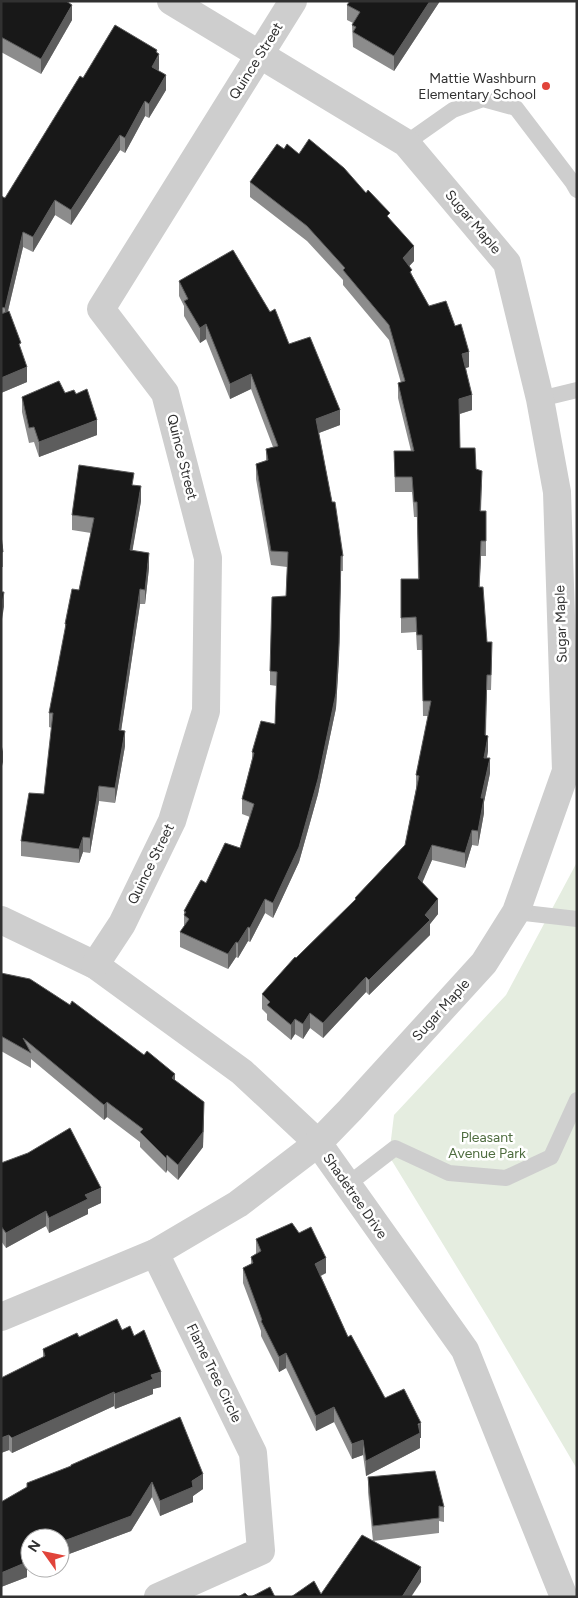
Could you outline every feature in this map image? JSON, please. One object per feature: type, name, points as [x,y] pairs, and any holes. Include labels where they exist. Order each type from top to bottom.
[{"type":"street","name":"Sugar Maple","points":[[155,1253],[238,1204],[318,1143],[357,1103],[484,963],[516,912],[566,771],[557,492],[540,399],[508,263],[406,144],[171,1]]},
{"type":"street","name":"Quince Street","points":[[96,965],[122,924],[172,821],[206,711],[208,558],[165,393],[101,309],[260,56],[292,1]]},
{"type":"street","name":"Shadetree Drive","points":[[1,920],[96,965],[242,1072],[318,1143],[465,1350],[564,1597]]},
{"type":"street","points":[[1,1317],[155,1253]]},
{"type":"street","name":"Flame Tree Circle","points":[[155,1253],[253,1453],[260,1552],[158,1597]]},
{"type":"lane","points":[[406,144],[453,110],[483,100],[516,108],[577,190]]},
{"type":"lane","points":[[540,399],[577,390]]},
{"type":"lane","points":[[516,912],[577,919]]},
{"type":"lane","points":[[347,1185],[395,1148],[449,1173],[506,1178],[551,1157],[577,1100]]},
{"type":"green space","name":"Pleasant Avenue Park","points":[[577,856],[577,1469],[490,1321],[389,1156],[394,1115],[506,995],[576,864]]},
{"type":"building","points":[[1,1],[66,1],[72,5],[41,59],[1,37]]},
{"type":"building","points":[[350,1],[430,1],[394,56],[353,32],[356,27],[352,25],[360,12],[347,5]]},
{"type":"building","points":[[115,25],[157,50],[156,52],[159,54],[152,67],[166,75],[149,104],[145,101],[125,138],[120,135],[71,210],[55,200],[33,237],[23,232],[5,308],[1,307],[1,196],[5,198],[80,76],[83,78]]},
{"type":"building","points":[[309,139],[344,168],[366,193],[368,190],[390,213],[387,216],[414,246],[403,258],[412,270],[410,272],[429,306],[446,301],[455,326],[461,324],[469,352],[462,354],[472,395],[459,399],[460,448],[475,448],[476,469],[482,471],[480,511],[486,511],[486,541],[481,541],[479,587],[483,587],[487,642],[492,642],[491,675],[487,675],[485,735],[488,736],[484,758],[490,758],[481,798],[484,798],[478,831],[472,830],[465,853],[432,845],[418,878],[438,899],[425,915],[430,920],[369,980],[366,977],[323,1023],[310,1013],[303,1024],[295,1019],[291,1025],[267,1005],[270,1002],[262,994],[295,957],[356,899],[405,845],[419,776],[416,775],[431,701],[423,701],[422,635],[417,635],[416,617],[401,618],[401,579],[419,579],[417,502],[414,502],[412,477],[395,477],[394,451],[414,451],[398,383],[405,381],[389,325],[343,270],[345,268],[307,226],[250,182],[277,144],[284,149],[287,144],[299,154]]},
{"type":"building","points":[[233,250],[270,312],[275,309],[289,344],[310,337],[340,410],[316,419],[332,502],[335,502],[343,556],[341,556],[336,693],[318,779],[299,847],[273,903],[265,899],[250,928],[248,927],[228,954],[180,932],[189,919],[184,915],[186,912],[184,911],[201,880],[206,883],[225,843],[240,848],[254,804],[242,799],[261,721],[275,724],[277,672],[270,671],[272,597],[286,596],[288,552],[271,551],[256,464],[268,460],[266,449],[278,446],[251,374],[230,384],[206,324],[200,328],[184,301],[188,299],[179,281]]},
{"type":"building","points":[[9,311],[21,343],[19,344],[27,367],[1,378],[1,314]]},
{"type":"building","points":[[59,381],[65,393],[74,390],[76,394],[87,389],[97,420],[39,442],[34,427],[29,428],[22,397]]},
{"type":"building","points":[[79,465],[134,473],[132,485],[141,486],[130,550],[149,553],[145,590],[140,589],[119,730],[125,731],[115,788],[99,786],[90,838],[83,837],[79,849],[21,841],[29,793],[44,794],[53,713],[49,713],[65,624],[72,589],[79,590],[94,518],[72,515]]},
{"type":"building","points":[[1,535],[3,552],[1,552]]},
{"type":"building","points":[[1,592],[4,592],[1,610]]},
{"type":"building","points":[[1,973],[30,979],[70,1005],[72,1001],[144,1055],[147,1051],[175,1074],[172,1078],[204,1102],[203,1132],[178,1165],[167,1155],[166,1158],[140,1132],[143,1129],[107,1102],[104,1105],[23,1038],[31,1053],[1,1036]]},
{"type":"building","points":[[70,1128],[101,1188],[85,1195],[88,1199],[49,1218],[46,1211],[6,1233],[1,1226],[1,1163],[28,1153]]},
{"type":"building","points":[[292,1223],[299,1233],[311,1227],[326,1258],[315,1264],[348,1337],[351,1335],[385,1398],[404,1389],[421,1423],[418,1424],[420,1433],[366,1461],[363,1440],[352,1444],[334,1407],[316,1416],[286,1353],[279,1357],[261,1321],[243,1268],[253,1263],[251,1257],[261,1251],[256,1239]]},
{"type":"building","points":[[117,1319],[122,1330],[130,1326],[134,1336],[144,1330],[161,1372],[151,1375],[153,1379],[115,1394],[114,1392],[12,1438],[9,1435],[1,1438],[1,1378],[45,1356],[43,1349],[77,1333],[79,1337]]},
{"type":"building","points":[[180,1417],[203,1474],[192,1481],[193,1487],[160,1501],[152,1482],[131,1516],[70,1539],[70,1528],[20,1528],[20,1565],[1,1573],[1,1502],[27,1487],[27,1483]]},
{"type":"building","points":[[435,1471],[444,1507],[439,1506],[439,1518],[373,1526],[368,1477]]},
{"type":"building","points":[[362,1535],[421,1567],[402,1597],[291,1597],[314,1581],[321,1594]]},
{"type":"building","points":[[270,1587],[275,1597],[251,1597]]},
{"type":"building","points":[[245,1593],[249,1597],[238,1597]]},
{"type":"place","name":"Mattie Washburn Elementary School","points":[[546,86]]}]
